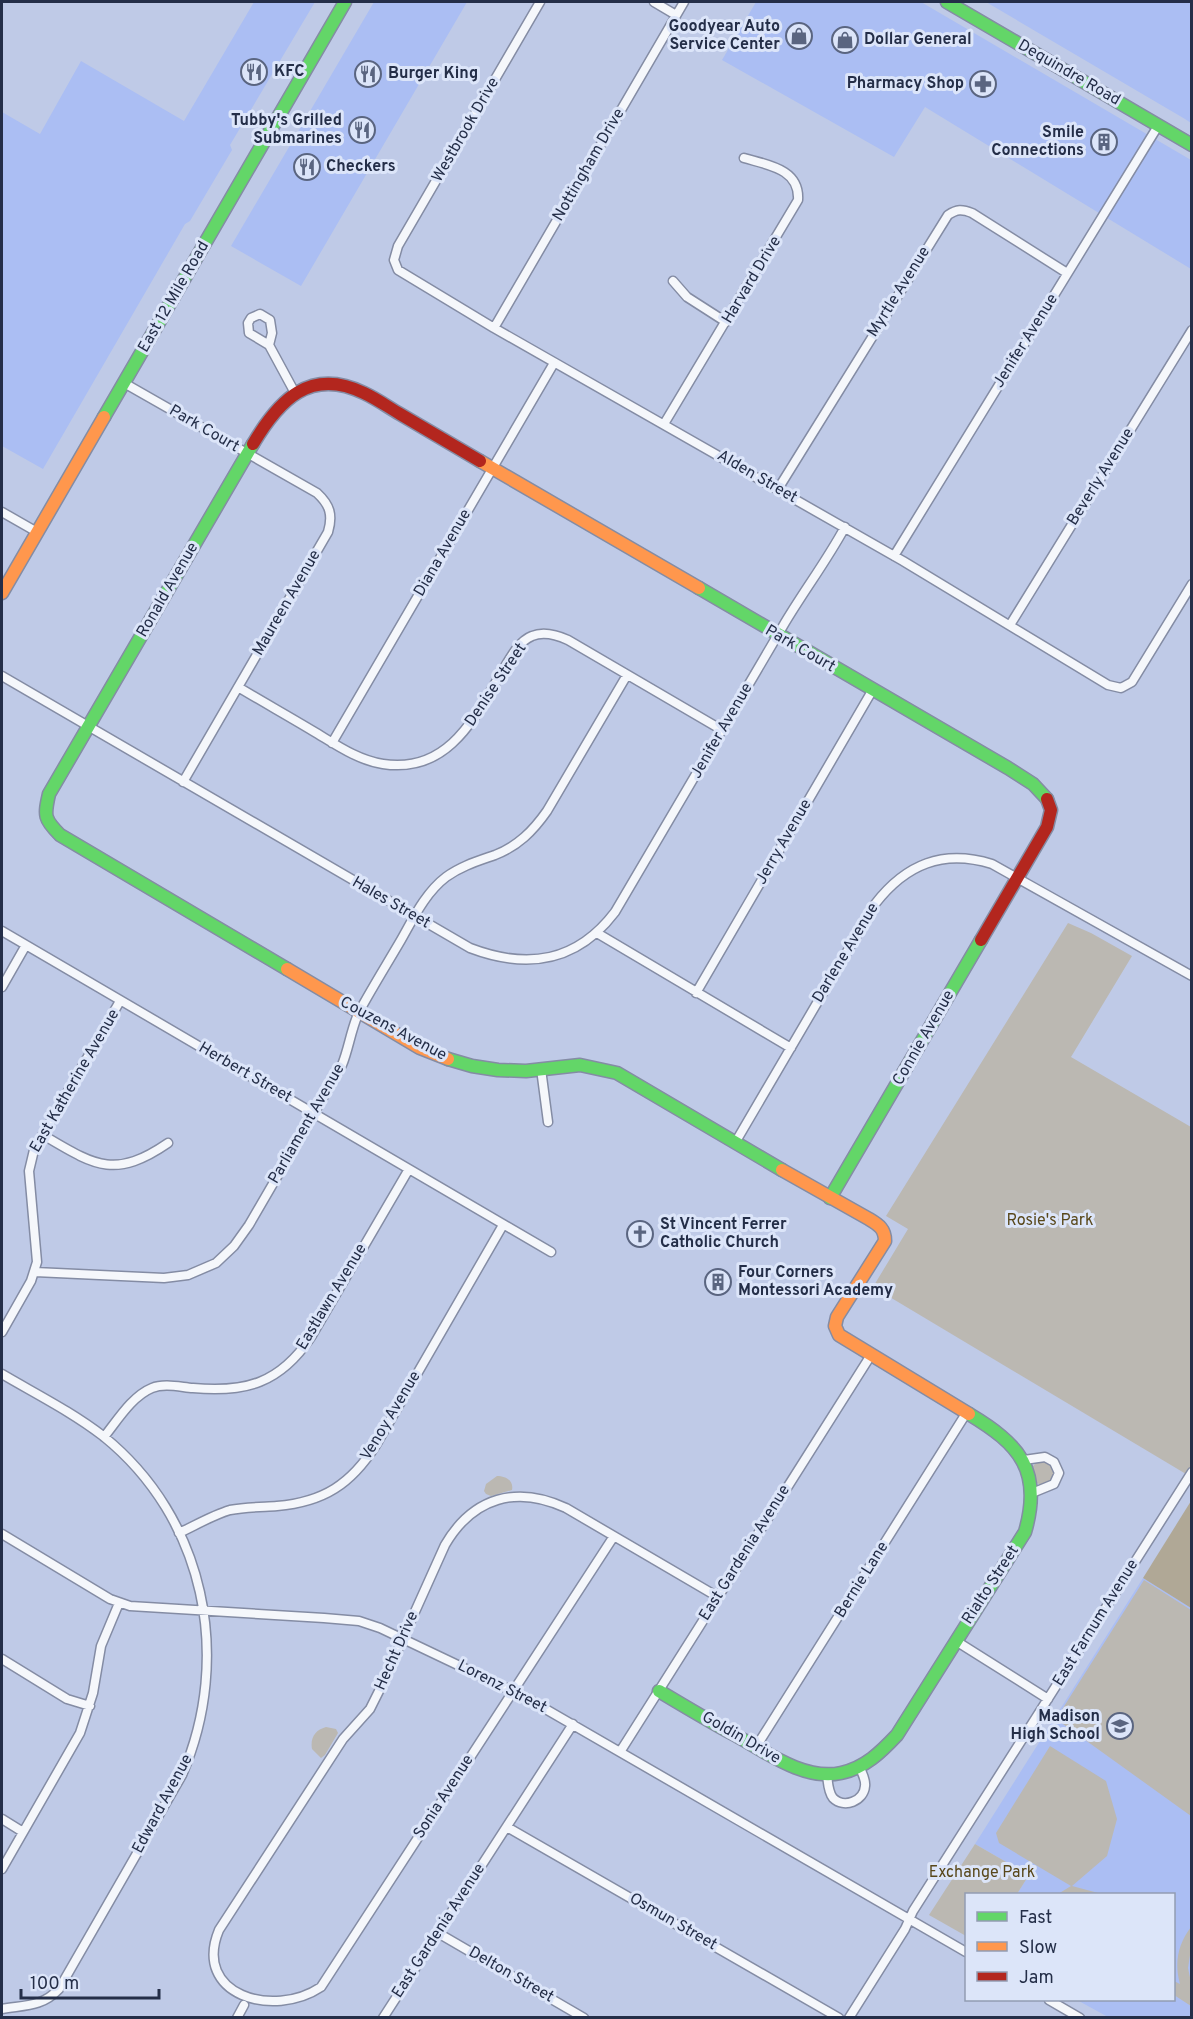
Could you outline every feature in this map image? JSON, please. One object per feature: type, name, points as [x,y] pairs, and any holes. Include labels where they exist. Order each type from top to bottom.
[{"type":"street","name":"East 12 Mile Road","points":[[2,593],[345,2]]},
{"type":"street","name":"Westbrook Drive","points":[[394,260],[398,246],[540,2]]},
{"type":"street","points":[[654,2],[676,15]]},
{"type":"street","name":"Nottingham Drive","points":[[494,328],[684,2]]},
{"type":"street","name":"Dequindre Road","points":[[947,2],[1191,145]]},
{"type":"street","name":"Jenifer Avenue","points":[[894,556],[1158,126]]},
{"type":"street","name":"Harvard Drive","points":[[664,424],[798,200],[799,189],[796,182],[789,176],[778,169],[744,158]]},
{"type":"street","name":"Myrtle Avenue","points":[[778,489],[948,215],[955,210],[963,209],[972,213],[1067,273]]},
{"type":"street","name":"Alden Street","points":[[394,260],[395,266],[403,274],[554,363],[845,527],[1108,685],[1116,688],[1125,687],[1132,682],[1191,584]]},
{"type":"street","points":[[673,281],[687,297],[726,322]]},
{"type":"street","name":"Beverly Avenue","points":[[1010,625],[1188,344],[1191,330]]},
{"type":"street","points":[[269,345],[295,393]]},
{"type":"street","name":"Diana Avenue","points":[[332,743],[554,363]]},
{"type":"street","name":"Park Court","points":[[124,383],[247,454],[274,411],[295,393],[316,385],[342,385],[353,388],[982,753],[1042,792],[1050,805],[1050,819],[1017,877]]},
{"type":"street","name":"Maureen Avenue","points":[[183,782],[328,532],[331,521],[328,505],[317,493],[247,454]]},
{"type":"street","name":"Ronald Avenue","points":[[88,726],[247,454]]},
{"type":"street","points":[[2,512],[37,532]]},
{"type":"street","name":"Jenifer Avenue","points":[[597,933],[625,897],[777,635],[845,527]]},
{"type":"street","name":"Denise Street","points":[[238,687],[332,743],[369,761],[384,764],[415,763],[431,758],[454,743],[464,733],[516,650],[533,635],[541,634],[558,636],[722,730]]},
{"type":"street","name":"Parliament Avenue","points":[[35,1272],[164,1278],[188,1275],[207,1268],[225,1256],[241,1237],[342,1065],[359,1012],[428,896],[443,879],[461,867],[511,848],[523,840],[536,826],[627,675]]},
{"type":"street","name":"Hales Street","points":[[2,676],[470,948],[498,958],[544,959],[582,944],[597,933]]},
{"type":"street","name":"Jerry Avenue","points":[[696,993],[872,690]]},
{"type":"street","name":"Couzens Avenue","points":[[88,726],[49,794],[45,812],[47,822],[53,830],[420,1048],[457,1063],[495,1071],[541,1069],[575,1064],[591,1065],[609,1071],[877,1224],[885,1233],[885,1241],[837,1317],[834,1326]]},
{"type":"street","name":"Darlene Avenue","points":[[735,1143],[874,904],[892,884],[901,876],[922,865],[949,858],[992,864],[1017,877]]},
{"type":"street","points":[[1017,877],[1191,975]]},
{"type":"street","name":"Connie Avenue","points":[[830,1198],[1017,877]]},
{"type":"street","name":"Herbert Street","points":[[2,931],[551,1252]]},
{"type":"street","points":[[597,933],[791,1048]]},
{"type":"street","points":[[2,987],[26,945]]},
{"type":"street","name":"East Katherine Avenue","points":[[2,1332],[35,1272],[37,1262],[29,1170],[34,1150],[120,1001]]},
{"type":"street","points":[[541,1069],[548,1122]]},
{"type":"street","points":[[43,1135],[89,1161],[112,1166],[143,1159],[168,1143]]},
{"type":"street","name":"Eastlawn Avenue","points":[[104,1437],[133,1403],[151,1388],[167,1386],[226,1390],[243,1388],[273,1376],[291,1362],[311,1337],[409,1169]]},
{"type":"street","name":"Venoy Avenue","points":[[179,1533],[231,1510],[280,1506],[312,1499],[347,1481],[376,1445],[503,1225]]},
{"type":"street","name":"Rialto Street","points":[[834,1326],[841,1337],[1004,1436],[1017,1449],[1024,1461],[1032,1493],[1030,1516],[1025,1532],[956,1641],[1048,1699]]},
{"type":"street","name":"East Gardenia Avenue","points":[[620,1752],[871,1355]]},
{"type":"street","name":"Edward Avenue","points":[[2,1374],[71,1414],[104,1437],[132,1463],[161,1502],[179,1533],[193,1566],[204,1611],[208,1669],[203,1712],[190,1756],[170,1798],[59,1989],[50,1998],[40,2003],[2,2009]]},
{"type":"street","name":"Bernie Lane","points":[[756,1747],[967,1412]]},
{"type":"street","points":[[1024,1461],[1045,1457],[1057,1467],[1059,1473],[1054,1484],[1045,1490],[1032,1493]]},
{"type":"street","name":"East Farnum Avenue","points":[[849,2018],[1191,1472]]},
{"type":"street","name":"Hecht Drive","points":[[237,2018],[247,2007],[226,1990],[218,1977],[213,1948],[219,1930],[343,1739],[369,1709],[437,1563],[452,1533],[462,1521],[485,1505],[509,1497],[543,1498],[566,1508],[718,1597]]},
{"type":"street","name":"Lorenz Street","points":[[2,1534],[119,1603],[138,1608],[359,1621],[371,1624],[513,1691],[965,1951]]},
{"type":"street","name":"Sonia Avenue","points":[[296,2007],[321,1987],[614,1536]]},
{"type":"street","points":[[2,1869],[71,1750],[90,1707],[101,1646],[119,1603]]},
{"type":"street","name":"Goldin Drive","points":[[659,1691],[801,1771],[827,1775],[848,1772],[878,1757],[897,1735],[956,1641]]},
{"type":"street","points":[[2,1659],[67,1699],[90,1707]]},
{"type":"street","name":"East Gardenia Avenue","points":[[383,2018],[573,1725]]},
{"type":"street","points":[[827,1775],[834,1798],[843,1803],[852,1803],[861,1796],[865,1786],[860,1768]]},
{"type":"street","points":[[2,1819],[23,1832]]},
{"type":"street","name":"Osmun Street","points":[[507,1827],[839,2018]]},
{"type":"street","name":"Delton Street","points":[[438,1933],[584,2018]]},
{"type":"street","points":[[1051,2001],[1080,2018]]},
{"type":"shaded area","points":[[254,2],[315,2],[230,145],[232,150],[190,221],[185,224],[43,469],[2,446],[2,112],[40,134],[81,61],[184,121]]},
{"type":"shaded area","points":[[374,2],[467,2],[301,286],[231,246]]},
{"type":"shaded area","points":[[756,2],[921,2],[1191,160],[1191,269],[925,107],[894,157],[722,60]]},
{"type":"shaded area","points":[[986,2],[1191,2],[1191,123],[1185,119]]},
{"type":"shaded area","points":[[1191,1501],[1191,1608],[1143,1578]]},
{"type":"shaded area","name":"Madison High School","points":[[1143,1578],[1191,1608],[1191,2017],[1108,2017],[1079,2001],[1175,2001],[1175,1893],[1018,1893],[1029,1875],[975,1844]]},
{"type":"green space","name":"Rosie's Park","points":[[1068,923],[1132,956],[1071,1057],[1191,1127],[1191,1477],[873,1287],[908,1229],[886,1216]]},
{"type":"green space","points":[[1044,1461],[1051,1465],[1054,1475],[1049,1482],[1041,1485],[1037,1483],[1033,1466],[1037,1462]]},
{"type":"green space","points":[[497,1476],[508,1479],[512,1484],[512,1490],[491,1496],[486,1494],[484,1491],[486,1484]]},
{"type":"green space","points":[[1144,1580],[1191,1610],[1191,1816],[1056,1719]]},
{"type":"green space","points":[[326,1727],[336,1729],[338,1733],[321,1758],[312,1749],[312,1741],[316,1732]]},
{"type":"green space","points":[[1050,1746],[1106,1781],[1117,1819],[1107,1856],[1072,1886],[1098,1893],[1060,1893],[1071,1886],[999,1843],[996,1833]]},
{"type":"green space","name":"Exchange Park","points":[[975,1844],[1029,1875],[1018,1893],[965,1893],[965,1935],[929,1915]]},
{"type":"green space","points":[[1191,1927],[1188,1968],[1191,1982],[1191,2006],[1175,1996],[1175,1982],[1180,1984],[1177,1961],[1183,1940]]},
{"type":"traffic: fast","points":[[104,417],[345,2]]},
{"type":"traffic: fast","points":[[947,2],[1192,145]]},
{"type":"traffic: fast","points":[[253,444],[49,794],[46,812],[48,821],[60,835],[287,969]]},
{"type":"traffic: fast","points":[[699,588],[1008,768],[1033,784],[1047,799]]},
{"type":"traffic: fast","points":[[830,1198],[981,940]]},
{"type":"traffic: fast","points":[[448,1059],[498,1070],[526,1071],[580,1065],[617,1073],[782,1170]]},
{"type":"traffic: fast","points":[[659,1691],[772,1757],[813,1773],[850,1771],[879,1753],[897,1735],[1025,1532],[1031,1492],[1023,1461],[1001,1436],[969,1414]]},
{"type":"traffic: slow","points":[[2,593],[104,417]]},
{"type":"traffic: slow","points":[[480,461],[699,588]]},
{"type":"traffic: slow","points":[[287,969],[420,1048],[448,1059]]},
{"type":"traffic: slow","points":[[782,1170],[873,1221],[884,1233],[885,1241],[837,1317],[835,1326],[839,1335],[969,1414]]},
{"type":"traffic: jam","points":[[253,444],[285,402],[298,392],[312,386],[328,384],[345,386],[369,395],[480,461]]},
{"type":"traffic: jam","points":[[981,940],[1047,827],[1051,810],[1047,799]]},
{"type":"place","name":"Goodyear Auto Service Center","points":[[799,36]]},
{"type":"place","name":"Dollar General","points":[[845,40]]},
{"type":"place","name":"KFC","points":[[254,72]]},
{"type":"place","name":"Burger King","points":[[368,74]]},
{"type":"place","name":"Pharmacy Shop","points":[[983,84]]},
{"type":"place","name":"Tubby's Grilled Submarines","points":[[362,130]]},
{"type":"place","name":"Smile Connections","points":[[1104,142]]},
{"type":"place","name":"Checkers","points":[[307,167]]},
{"type":"place","name":"St Vincent Ferrer Catholic Church","points":[[640,1234]]},
{"type":"place","name":"Four Corners Montessori Academy","points":[[718,1282]]},
{"type":"place","name":"Madison High School","points":[[1120,1726]]}]
